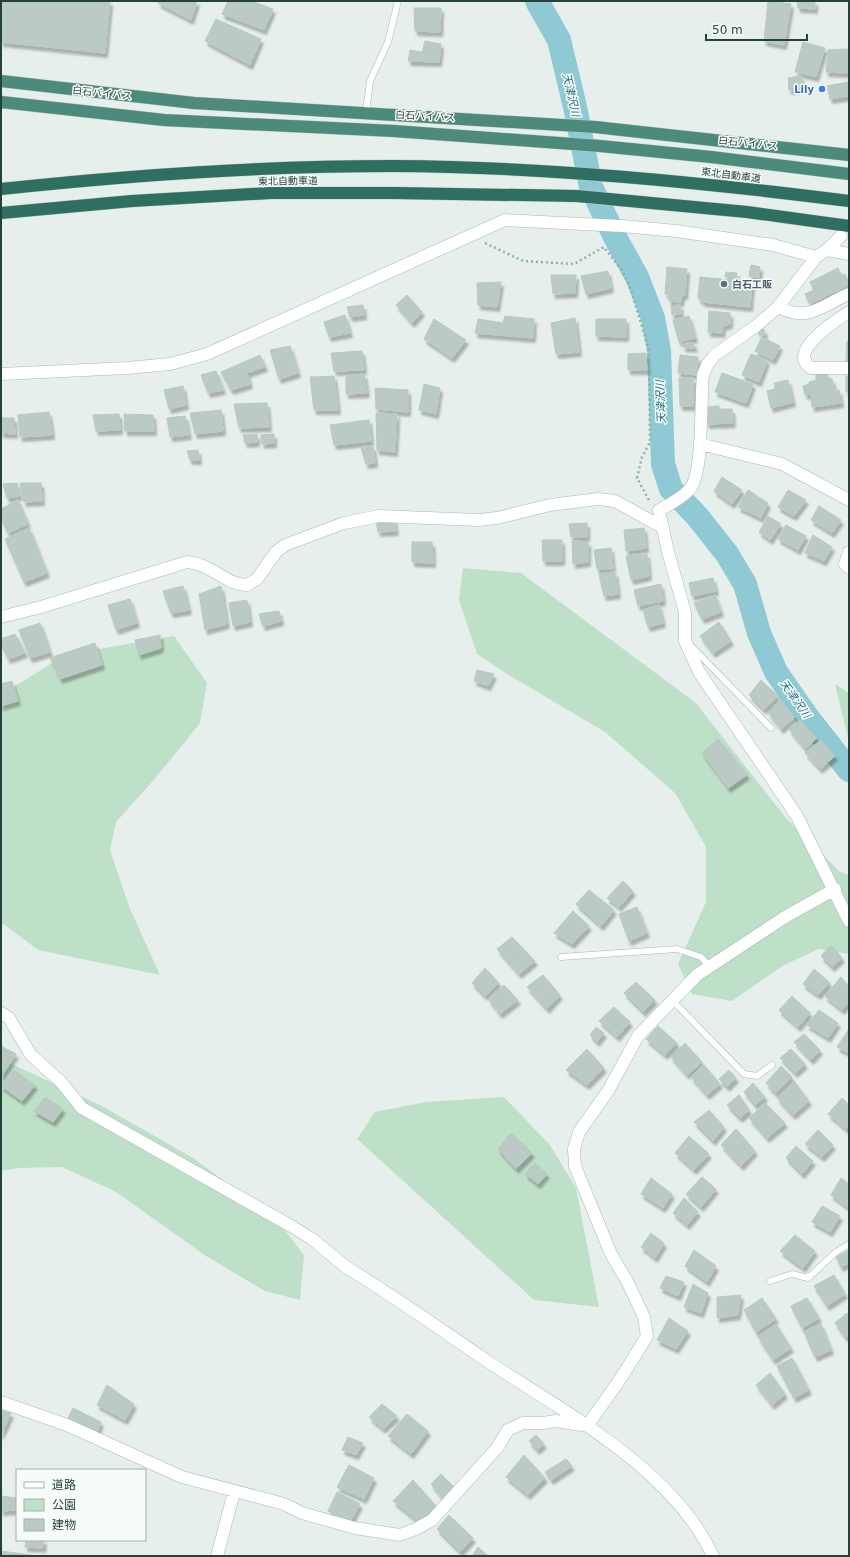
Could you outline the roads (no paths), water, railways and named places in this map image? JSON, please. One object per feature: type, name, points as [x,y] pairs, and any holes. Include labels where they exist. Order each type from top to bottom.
[{"type":"highway","name":"白石バイパス","points":[[1,81],[194,103],[366,112],[595,127],[849,155]]},
{"type":"highway","name":"白石バイパス","points":[[1,102],[164,120],[394,131],[558,142],[711,157],[849,174]]},
{"type":"highway","name":"東北自動車道","points":[[1,189],[144,176],[267,168],[395,166],[610,175],[712,184],[849,201]]},
{"type":"highway","name":"東北自動車道","points":[[1,213],[132,201],[270,193],[577,196],[747,212],[849,226]]},
{"type":"street","points":[[1,374],[127,368],[170,364],[206,354],[505,220],[622,226],[773,245],[822,254],[849,254]]},
{"type":"street","points":[[841,236],[822,254],[778,307],[756,326],[715,355],[707,365],[703,375],[701,389],[700,444],[693,481],[686,492],[671,504],[659,510],[662,527],[685,612],[685,640],[699,672],[797,816],[835,888],[849,920]]},
{"type":"street","points":[[778,307],[800,315],[822,308],[849,294]]},
{"type":"street","points":[[849,312],[814,339],[806,348],[804,357],[807,366],[811,368],[849,368]]},
{"type":"street","points":[[700,444],[782,464],[849,500]]},
{"type":"street","points":[[1,617],[41,607],[187,562],[206,566],[234,583],[247,586],[257,579],[276,552],[284,545],[344,523],[379,516],[479,520],[497,518],[550,505],[584,500],[598,500],[615,501],[662,527]]},
{"type":"street","points":[[849,552],[845,564],[849,568]]},
{"type":"street","points":[[587,1426],[621,1378],[647,1336],[644,1317],[627,1281],[611,1254],[575,1166],[574,1149],[579,1132],[608,1091],[638,1036],[697,975],[785,917],[835,888]]},
{"type":"street","points":[[1,1013],[9,1018],[32,1055],[61,1082],[82,1108],[292,1226],[312,1239],[346,1267],[587,1426],[624,1453],[674,1497],[704,1538],[713,1556]]},
{"type":"street","points":[[1,1402],[67,1425],[182,1476],[234,1492],[284,1504],[302,1513],[355,1528],[400,1535],[416,1529],[432,1520],[497,1448],[508,1430],[523,1423],[543,1423],[556,1421],[587,1426]]},
{"type":"street","points":[[217,1556],[234,1492]]},
{"type":"lane","points":[[366,112],[370,81],[388,42],[398,1]]},
{"type":"lane","points":[[685,640],[771,728]]},
{"type":"lane","points":[[561,957],[676,949],[701,957],[710,967]]},
{"type":"lane","points":[[673,1001],[744,1074],[757,1076],[772,1065]]},
{"type":"lane","points":[[770,1281],[792,1274],[808,1278],[836,1252],[849,1244]]},
{"type":"waterway","name":"天津沢川","points":[[537,1],[559,40],[575,107],[591,187],[615,237],[637,277],[653,318],[659,351],[663,464],[671,489],[697,516],[727,554],[745,584],[759,633],[776,672],[808,718],[849,770]]},
{"type":"place","name":"Lily","points":[[822,89]]},
{"type":"place","name":"白石工販","points":[[724,284]]}]
